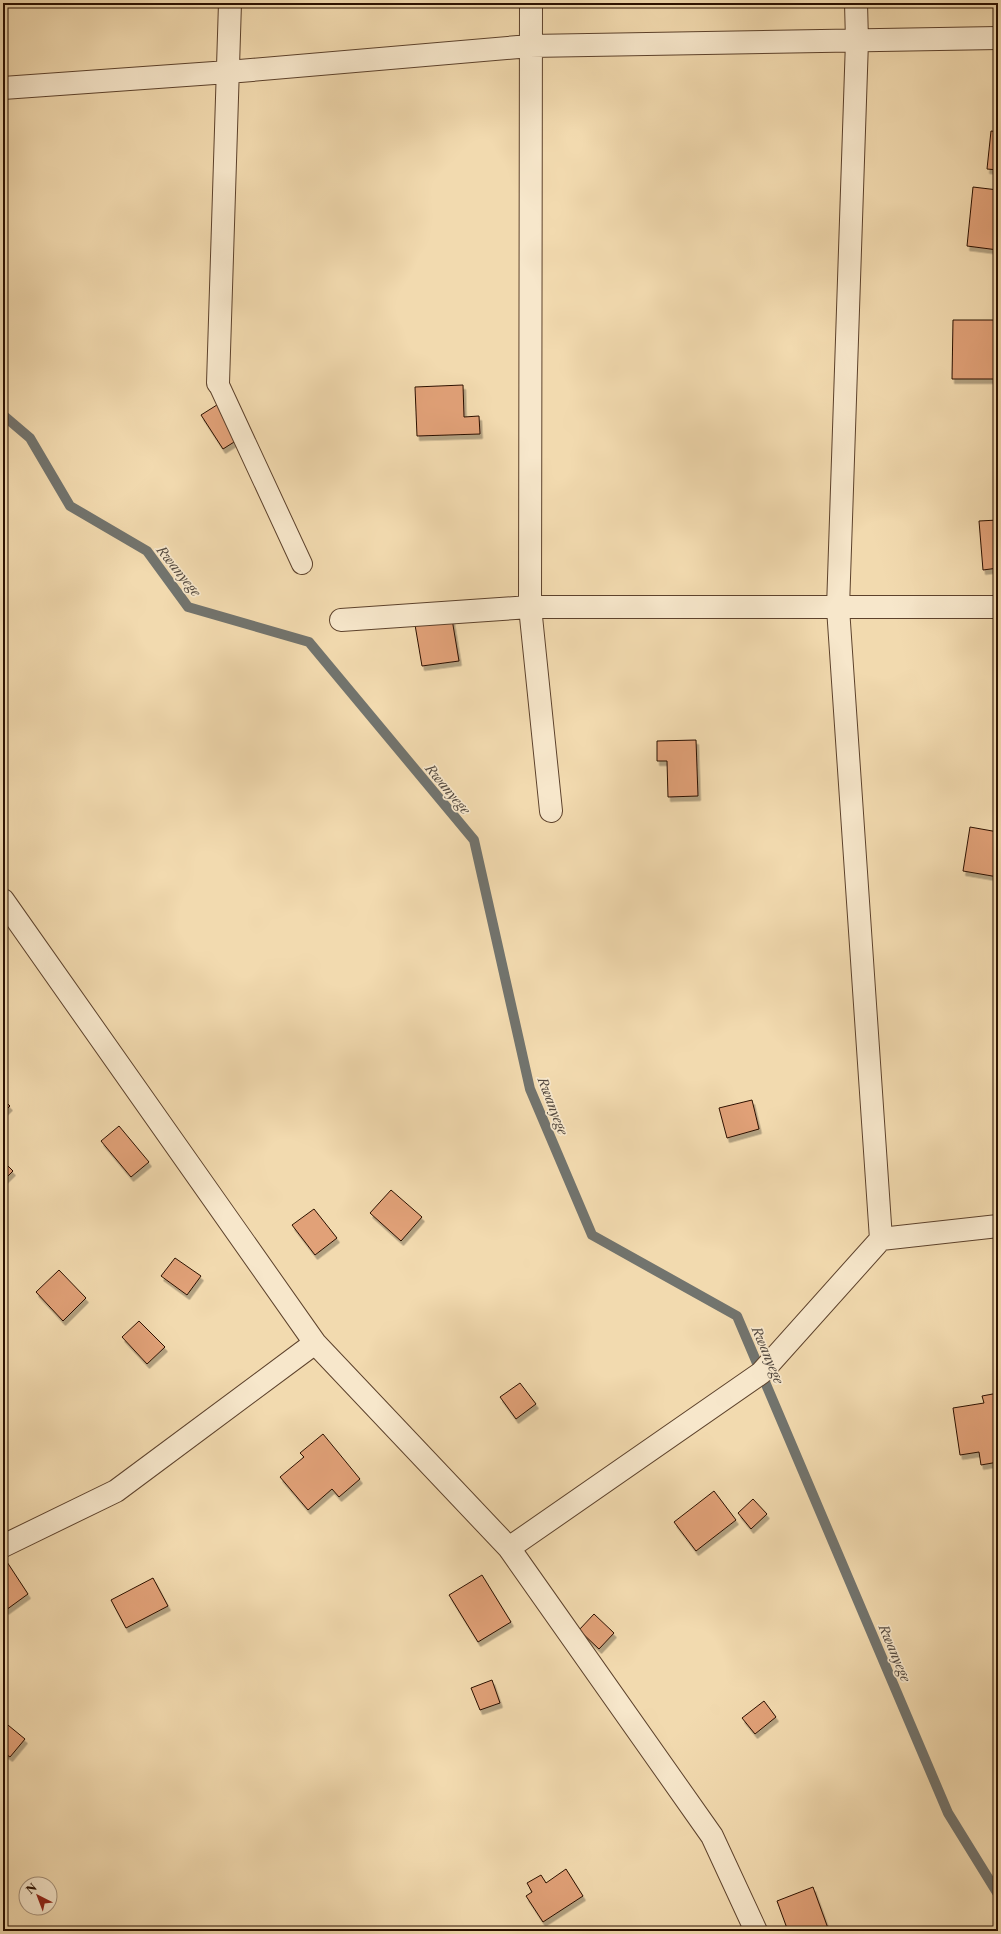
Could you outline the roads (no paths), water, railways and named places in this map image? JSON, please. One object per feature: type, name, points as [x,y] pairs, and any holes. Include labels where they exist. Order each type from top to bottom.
[{"type":"street","points":[[218,384],[230,3]]},
{"type":"street","points":[[531,3],[530,607],[551,811]]},
{"type":"street","points":[[856,3],[857,41],[838,608],[881,1239]]},
{"type":"street","points":[[3,88],[228,72],[530,46],[998,38]]},
{"type":"street","points":[[341,620],[530,607],[998,607]]},
{"type":"street","points":[[3,900],[315,1343],[509,1548],[712,1836],[756,1931]]},
{"type":"street","points":[[509,1548],[761,1373],[881,1239],[998,1226]]},
{"type":"street","points":[[3,1546],[116,1491],[315,1343]]},
{"type":"lane","points":[[218,384],[302,564]]},
{"type":"waterway","name":"Rwanyege","points":[[3,415],[30,438],[70,506],[147,551],[188,607],[309,642],[474,840],[530,1089],[592,1235],[737,1316],[948,1813],[998,1894]]}]
